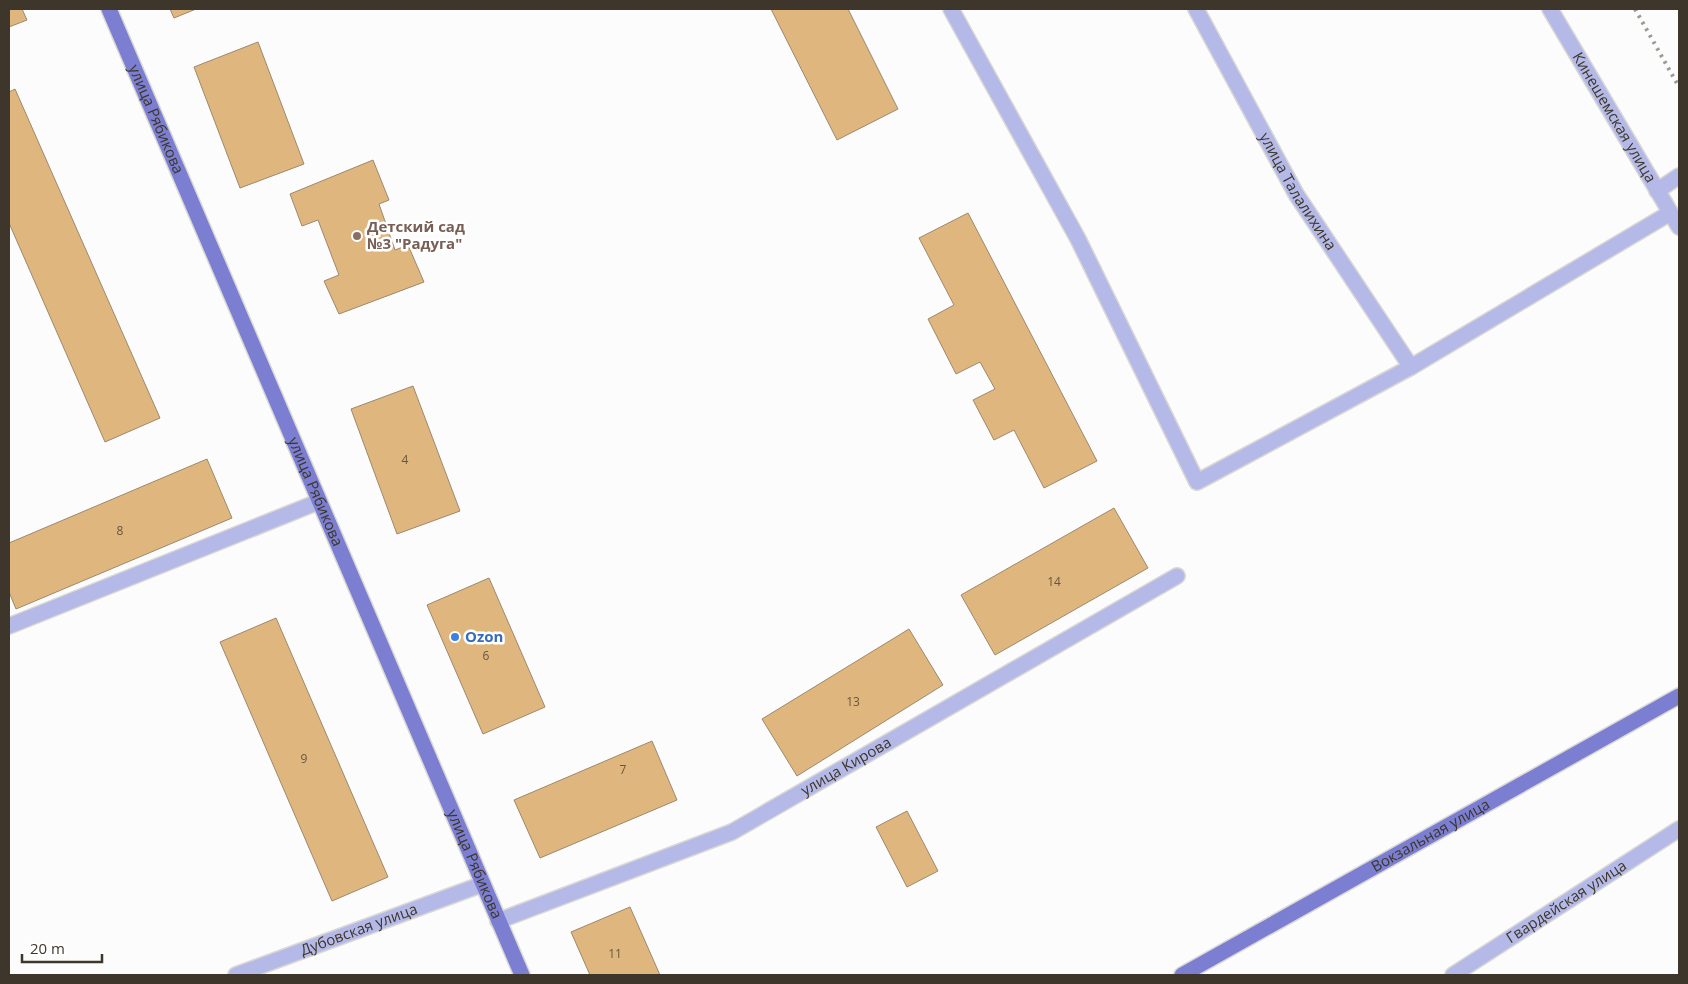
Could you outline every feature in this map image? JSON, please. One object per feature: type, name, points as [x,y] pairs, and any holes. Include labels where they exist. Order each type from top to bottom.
[{"type":"main road","name":"улица Рябикова","points":[[109,9],[318,502],[522,975]]},
{"type":"main road","name":"Вокзальная улица","points":[[1182,975],[1679,696]]},
{"type":"street","points":[[952,9],[1078,239],[1198,482],[1411,367],[1670,213]]},
{"type":"street","name":"улица Талалихина","points":[[1196,9],[1296,194],[1411,367]]},
{"type":"street","name":"Кинешемская улица","points":[[1550,9],[1679,227]]},
{"type":"street","points":[[1657,191],[1679,176]]},
{"type":"street","points":[[9,626],[318,502]]},
{"type":"street","name":"улица Кирова","points":[[498,921],[732,832],[1177,576]]},
{"type":"street","name":"Гвардейская улица","points":[[1453,975],[1679,829]]},
{"type":"street","name":"Дубовская улица","points":[[236,975],[482,884]]},
{"type":"building","points":[[9,9],[22,9],[27,20],[9,27]]},
{"type":"building","points":[[170,9],[196,9],[174,18]]},
{"type":"building","points":[[771,9],[848,9],[898,109],[837,140]]},
{"type":"building","points":[[258,42],[304,164],[240,188],[194,67]]},
{"type":"building","points":[[15,89],[160,418],[105,442],[9,223],[9,92]]},
{"type":"building","name":"Детский сад №3 \"Радуга\"","points":[[373,160],[389,200],[379,204],[395,250],[408,245],[424,282],[339,314],[324,281],[339,275],[318,220],[302,226],[290,194]]},
{"type":"building","points":[[968,213],[1097,461],[1044,488],[1014,430],[994,440],[973,400],[995,389],[980,362],[956,374],[928,319],[954,305],[919,238]]},
{"type":"building","points":[[413,386],[460,511],[397,534],[351,409]]},
{"type":"building","points":[[207,459],[232,518],[16,609],[9,592],[9,543]]},
{"type":"building","points":[[1114,508],[1148,568],[995,655],[961,595]]},
{"type":"building","points":[[489,578],[545,707],[483,734],[427,605]]},
{"type":"building","points":[[276,618],[388,877],[332,901],[220,642]]},
{"type":"building","points":[[909,629],[943,685],[797,776],[762,719]]},
{"type":"building","points":[[652,741],[677,800],[540,858],[514,800]]},
{"type":"building","points":[[907,811],[938,871],[907,887],[876,827]]},
{"type":"building","points":[[630,907],[660,975],[590,975],[571,932]]},
{"type":"railway","points":[[1635,9],[1679,87]]},
{"type":"place","name":"Детский сад №3 \"Радуга\"","points":[[357,236]]},
{"type":"place","name":"Ozon","points":[[455,637]]}]
